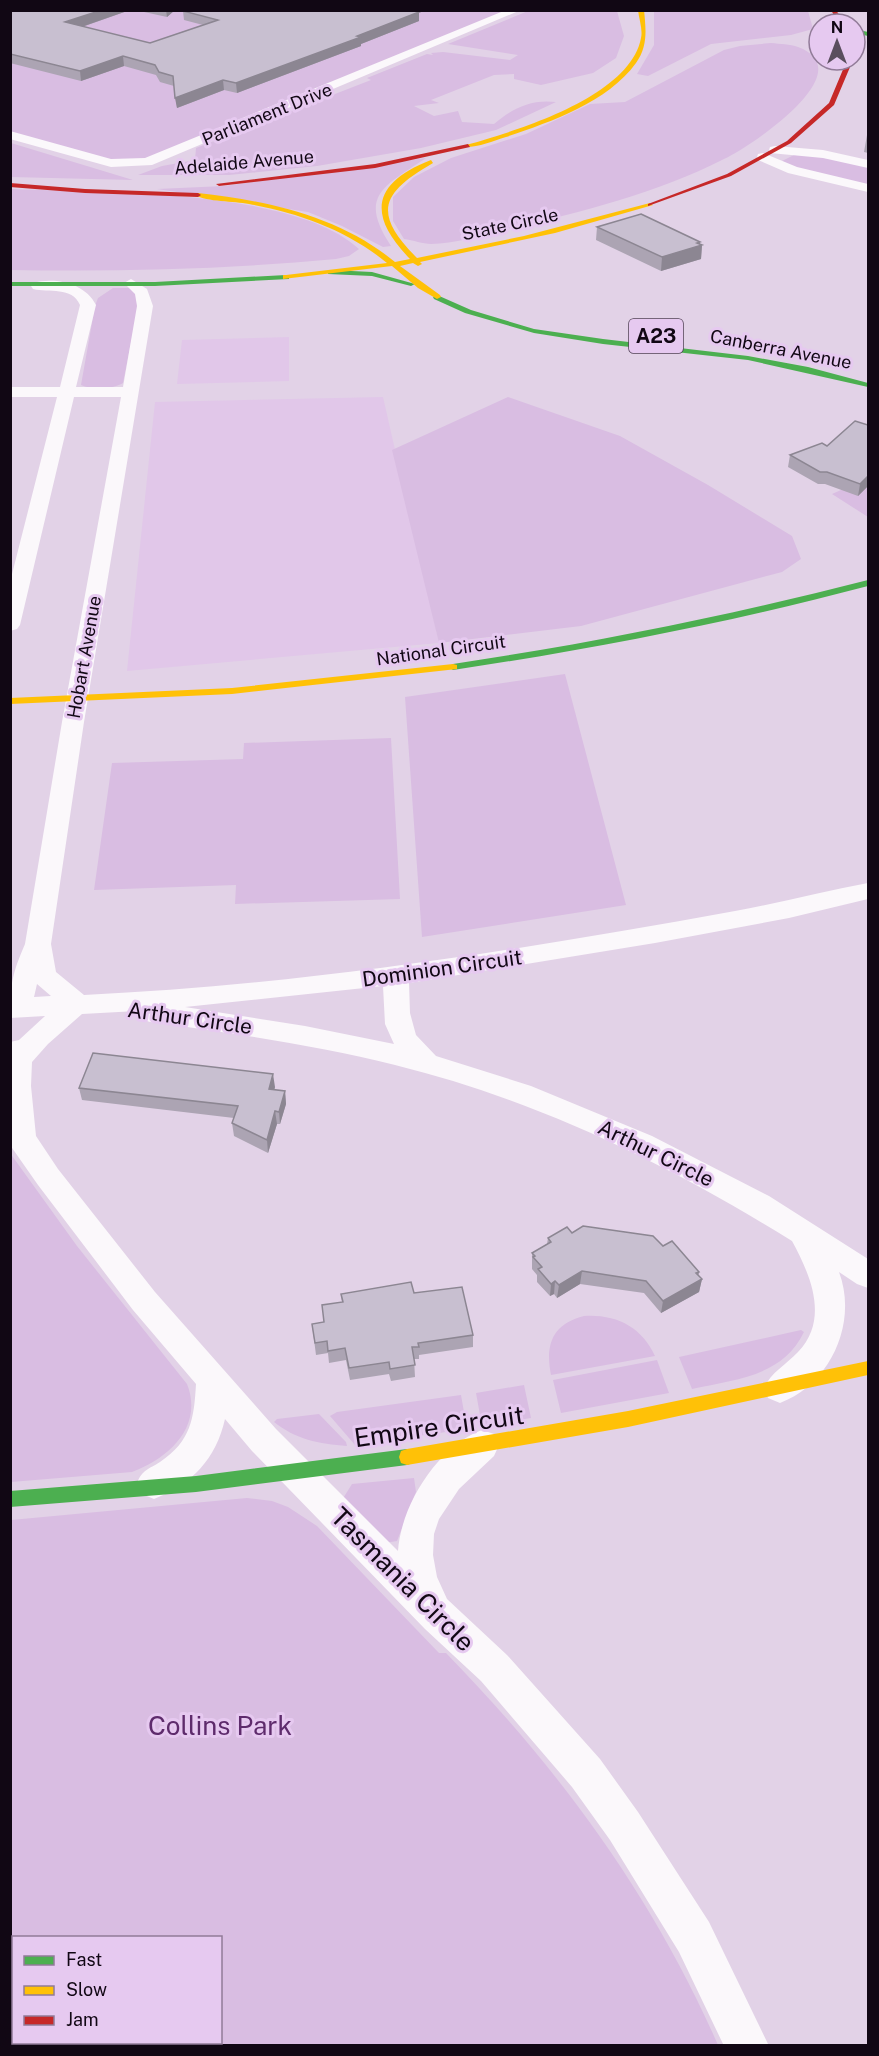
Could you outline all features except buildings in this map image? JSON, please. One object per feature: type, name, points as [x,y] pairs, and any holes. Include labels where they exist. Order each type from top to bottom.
[{"type":"main road","points":[[475,251],[447,262],[434,272],[411,257],[390,235],[384,223],[381,208],[386,195],[397,182],[413,170],[477,143],[564,112],[597,94],[626,72],[638,58],[645,40],[645,22],[640,10]]},
{"type":"main road","name":"State Circle","points":[[13,281],[89,275],[262,269],[389,260],[475,251],[567,230],[643,208],[738,171],[763,158],[798,134],[835,100],[848,72]]},
{"type":"main road","points":[[788,124],[804,110]]},
{"type":"main road","name":"State Circle","points":[[411,257],[627,203],[693,178],[750,150],[776,133]]},
{"type":"main road","name":"Adelaide Avenue","points":[[10,184],[133,188],[252,182],[382,165],[477,143]]},
{"type":"main road","points":[[750,150],[776,150]]},
{"type":"main road","points":[[750,150],[763,158]]},
{"type":"main road","name":"Canberra Avenue","points":[[10,184],[48,189],[190,194],[288,209],[327,223],[389,260],[421,287],[470,311],[530,329],[579,338],[755,358],[809,369],[868,385]]},
{"type":"main road","points":[[627,203],[643,208]]},
{"type":"main road","points":[[553,223],[567,230]]},
{"type":"main road","name":"State Circle","points":[[13,281],[192,282],[331,272],[389,260]]},
{"type":"main road","points":[[331,272],[380,275],[421,287]]},
{"type":"main road","name":"State Circle","points":[[125,283],[161,274]]},
{"type":"main road","points":[[89,275],[125,283]]},
{"type":"main road","name":"Canberra Avenue","points":[[518,312],[602,330],[803,354]]},
{"type":"main road","name":"National Circuit","points":[[10,701],[77,700],[334,682],[502,660],[675,630],[868,583]]},
{"type":"main road","name":"Empire Circuit","points":[[10,1499],[135,1489],[293,1471],[482,1445],[669,1412],[868,1368]]},
{"type":"street","name":"Parliament Drive","points":[[10,135],[111,163],[147,162],[516,10]]},
{"type":"street","points":[[798,134],[805,144],[823,154]]},
{"type":"street","points":[[776,150],[823,154],[868,164]]},
{"type":"street","points":[[763,158],[793,170],[868,187],[866,179],[868,176]]},
{"type":"street","points":[[738,171],[757,168],[793,170]]},
{"type":"street","points":[[13,281],[75,290],[83,294],[88,305]]},
{"type":"street","points":[[145,306],[161,290],[192,282]]},
{"type":"street","points":[[10,625],[88,305],[101,292],[125,283],[142,292],[145,306]]},
{"type":"street","name":"Hobart Avenue","points":[[14,1065],[18,1008],[26,972],[38,944],[77,700],[145,306]]},
{"type":"street","points":[[10,392],[130,392]]},
{"type":"street","name":"Dominion Circuit","points":[[18,1008],[195,997],[396,976],[565,951],[817,904],[868,891]]},
{"type":"street","points":[[14,1065],[38,1037],[85,1005],[44,976],[38,944]]},
{"type":"street","name":"Arthur Circle","points":[[396,976],[398,1028],[411,1052],[427,1063]]},
{"type":"street","name":"Arthur Circle","points":[[85,1005],[288,1031],[427,1063],[494,1084],[613,1130],[699,1172],[800,1229],[868,1275]]},
{"type":"street","name":"Tasmania Circle","points":[[14,1065],[18,1106],[16,1133],[48,1177],[117,1268],[212,1382],[293,1471],[438,1616],[494,1668],[586,1773],[618,1817],[694,1937],[747,2046]]},
{"type":"street","points":[[779,1389],[818,1353],[830,1320],[831,1304],[825,1274],[800,1229]]},
{"type":"street","points":[[135,1489],[164,1478],[193,1456],[210,1424],[212,1382]]},
{"type":"street","points":[[438,1616],[425,1593],[418,1571],[416,1550],[422,1516],[439,1485],[482,1445]]},
{"type":"shaded area","points":[[289,337],[289,381],[177,384],[182,340]]},
{"type":"shaded area","points":[[383,397],[439,643],[127,671],[155,402]]},
{"type":"green space","points":[[11,11],[515,11],[157,160],[127,165],[11,132]]},
{"type":"green space","points":[[528,11],[617,11],[624,36],[616,58],[593,73],[541,85],[514,79],[514,74],[494,75],[431,100],[439,103],[414,106],[434,116],[458,111],[462,122],[494,124],[508,113],[530,103],[556,102],[496,130],[421,148],[317,166],[229,175],[138,175],[162,166],[195,160],[196,148],[371,80],[367,78],[427,54],[443,52],[510,60],[518,55],[448,44]]},
{"type":"green space","points":[[654,11],[808,12],[807,31],[791,35],[711,44],[648,76],[637,74],[654,45]]},
{"type":"green space","points":[[771,43],[798,47],[807,53],[807,72],[818,73],[810,90],[796,108],[756,140],[724,159],[644,192],[588,209],[449,243],[428,244],[404,239],[393,221],[393,197],[414,177],[451,158],[526,134],[590,104],[625,102],[724,50]]},
{"type":"green space","points":[[11,143],[133,180],[11,177]]},
{"type":"green space","points":[[798,153],[868,166],[868,185],[792,168],[780,162]]},
{"type":"green space","points":[[426,158],[398,176],[380,193],[376,203],[376,215],[391,246],[383,247],[308,212],[157,189],[224,186]]},
{"type":"green space","points":[[11,189],[143,194],[243,204],[289,214],[329,229],[359,249],[349,256],[336,259],[255,265],[92,271],[11,270]]},
{"type":"green space","points":[[113,288],[132,288],[140,297],[123,383],[108,388],[86,387],[81,385],[95,306],[98,298]]},
{"type":"green space","points":[[508,397],[620,436],[708,485],[792,536],[801,559],[782,572],[581,626],[439,643],[392,450]]},
{"type":"green space","points":[[868,478],[868,517],[832,494]]},
{"type":"green space","points":[[565,674],[626,905],[422,937],[405,697]]},
{"type":"green space","points":[[391,738],[400,899],[235,904],[236,885],[94,890],[112,763],[243,759],[244,743]]},
{"type":"green space","points":[[10,1153],[77,1246],[187,1384],[191,1400],[191,1414],[187,1427],[170,1450],[132,1472],[11,1482]]},
{"type":"green space","points":[[584,1316],[607,1317],[627,1324],[643,1337],[655,1356],[551,1375],[549,1354],[553,1337],[564,1324]]},
{"type":"green space","points":[[801,1330],[804,1332],[795,1347],[770,1367],[756,1374],[725,1382],[692,1389],[679,1357]]},
{"type":"green space","points":[[657,1360],[669,1393],[561,1413],[553,1380]]},
{"type":"green space","points":[[524,1385],[531,1418],[482,1426],[476,1393]]},
{"type":"green space","points":[[461,1395],[467,1429],[355,1445],[330,1416],[337,1412]]},
{"type":"green space","points":[[319,1414],[346,1442],[347,1446],[308,1440],[290,1433],[274,1422],[277,1419]]},
{"type":"green space","points":[[414,1478],[416,1492],[397,1541],[384,1543],[342,1500],[352,1484]]},
{"type":"green space","name":"Collins Park","points":[[247,1498],[272,1501],[288,1507],[317,1526],[439,1653],[446,1653],[488,1697],[565,1789],[633,1886],[664,1937],[718,2045],[11,2046],[11,1520]]},
{"type":"traffic: fast","points":[[331,272],[372,274],[411,284]]},
{"type":"traffic: fast","points":[[10,284],[155,284],[286,277]]},
{"type":"traffic: fast","points":[[437,297],[468,312],[534,331],[603,342],[748,358],[868,385]]},
{"type":"traffic: fast","points":[[453,667],[662,632],[817,597],[868,583]]},
{"type":"traffic: fast","points":[[10,1499],[196,1484],[407,1457]]},
{"type":"traffic: slow","points":[[468,146],[522,130],[554,117],[586,102],[613,83],[634,62],[644,37],[641,10]]},
{"type":"traffic: slow","points":[[418,264],[391,233],[385,220],[384,207],[387,196],[396,184],[431,162]]},
{"type":"traffic: slow","points":[[198,195],[267,205],[333,226],[374,249],[437,297]]},
{"type":"traffic: slow","points":[[396,264],[524,239],[650,205]]},
{"type":"traffic: slow","points":[[286,277],[394,264]]},
{"type":"traffic: slow","points":[[10,701],[232,691],[453,667]]},
{"type":"traffic: slow","points":[[407,1457],[628,1419],[868,1368]]},
{"type":"traffic: jam","points":[[650,205],[729,175],[789,142],[832,104],[845,72]]},
{"type":"traffic: jam","points":[[219,184],[375,166],[468,146]]},
{"type":"traffic: jam","points":[[10,185],[85,191],[198,195]]}]
